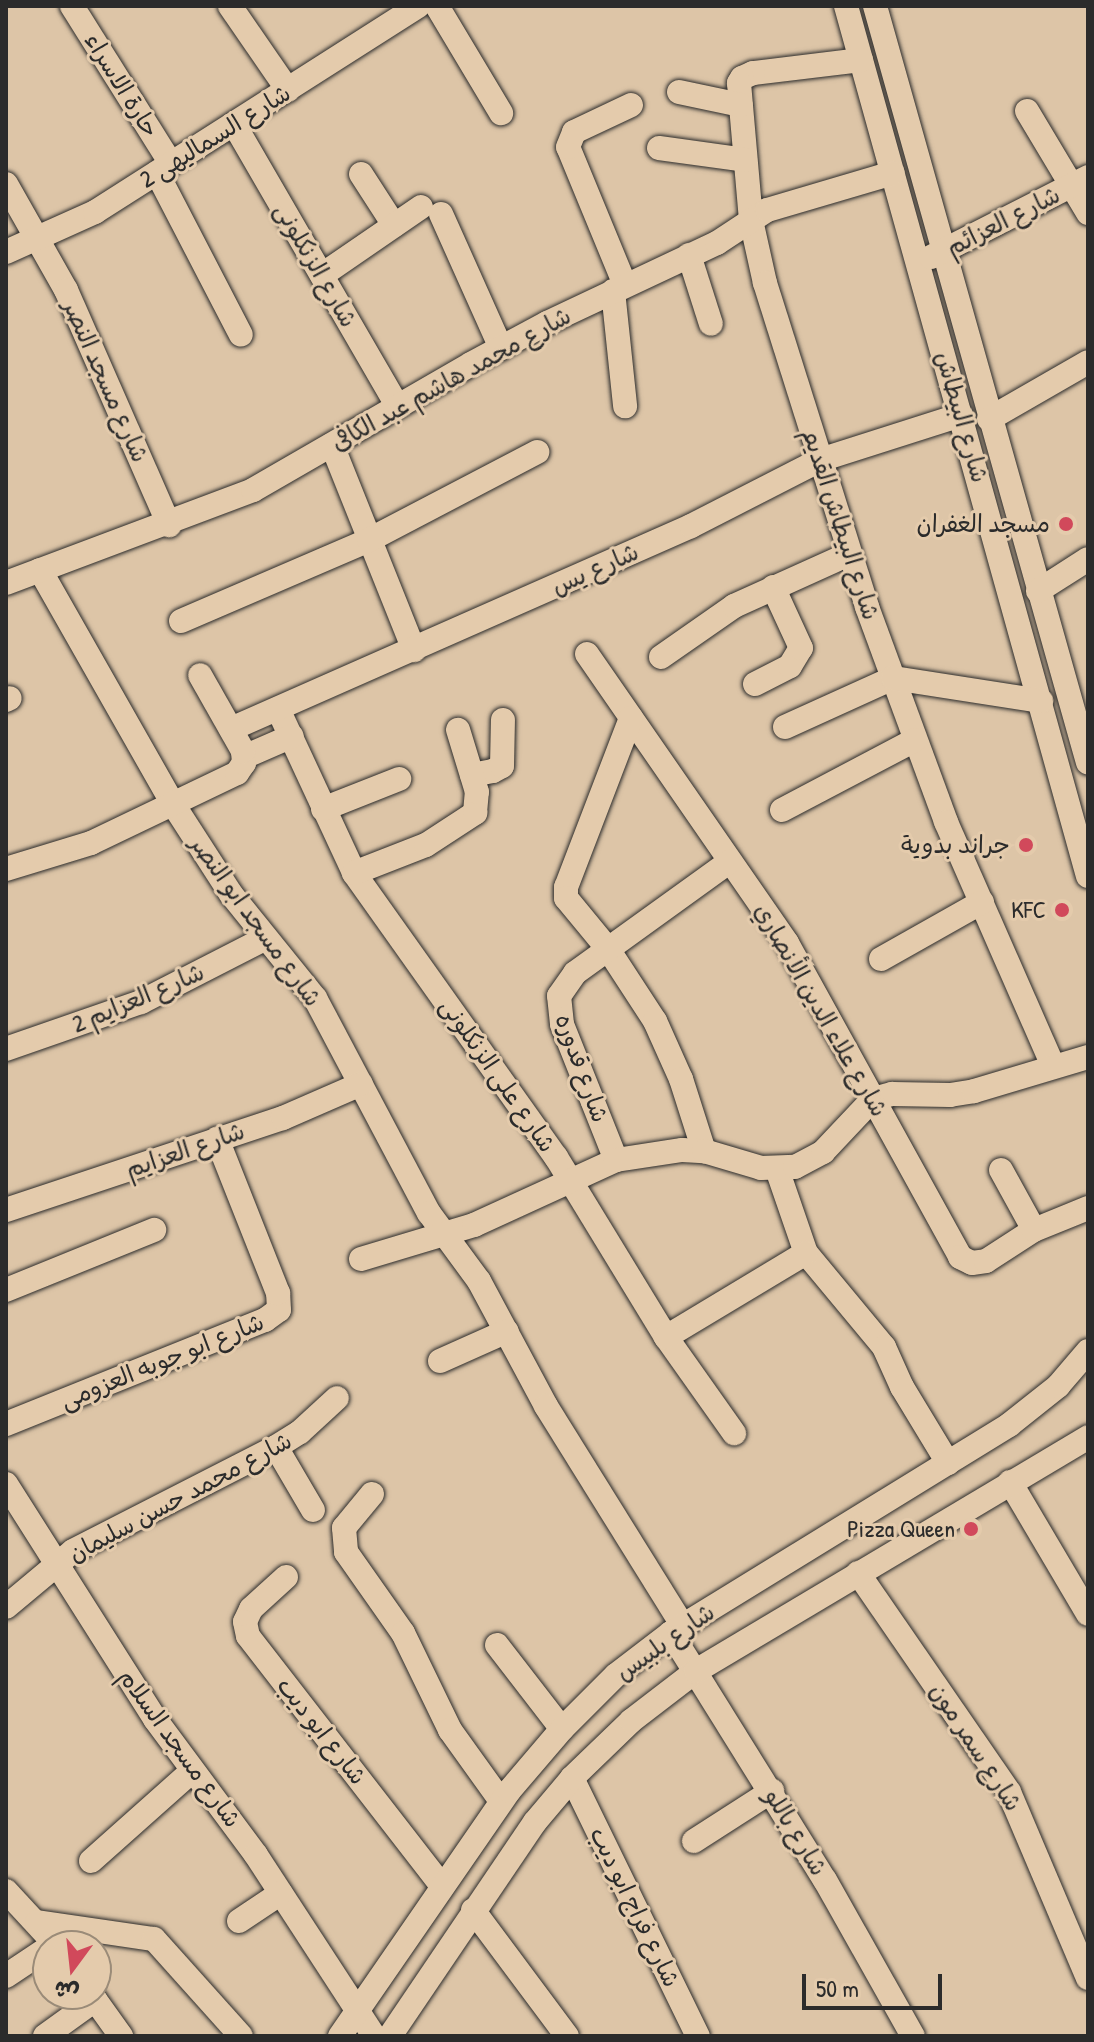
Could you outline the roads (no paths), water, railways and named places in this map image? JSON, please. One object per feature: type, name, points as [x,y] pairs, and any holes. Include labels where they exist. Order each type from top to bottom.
[{"type":"street","name":"حارة الاسراء","points":[[72,6],[164,168],[241,335]]},
{"type":"street","points":[[230,6],[288,90]]},
{"type":"street","name":"شارع السماليهى 2","points":[[6,252],[95,212],[418,6]]},
{"type":"street","points":[[437,6],[501,113]]},
{"type":"street","name":"شارع البيطاش","points":[[846,6],[1041,701],[1076,782],[1088,876]]},
{"type":"street","name":"شارع البيطاش","points":[[875,6],[1088,763]]},
{"type":"street","name":"شارع البيطاش القديم","points":[[861,60],[746,75],[739,83],[751,220],[765,283],[849,554],[915,740],[1053,1066]]},
{"type":"street","points":[[679,92],[741,105]]},
{"type":"street","points":[[625,406],[619,288],[568,147],[574,132],[631,105]]},
{"type":"street","points":[[1027,111],[1080,182],[1088,213]]},
{"type":"street","name":"شارع الزنكلونى","points":[[234,124],[397,405]]},
{"type":"street","points":[[659,148],[745,160]]},
{"type":"street","name":"شارع محمد هاشم عبد الكافى","points":[[8,576],[40,570],[169,525],[253,490],[501,348],[717,243],[783,203],[893,173]]},
{"type":"street","points":[[361,174],[394,225]]},
{"type":"street","name":"شارع العزائم","points":[[918,263],[1080,182]]},
{"type":"street","name":"شارع مسجد النصر","points":[[6,184],[39,238],[169,525]]},
{"type":"street","points":[[322,275],[394,225],[431,210],[501,348]]},
{"type":"street","points":[[689,255],[711,324]]},
{"type":"street","points":[[989,419],[1088,362]]},
{"type":"street","name":"شارع يس","points":[[231,729],[691,526],[820,460],[961,415]]},
{"type":"street","points":[[332,445],[414,650]]},
{"type":"street","points":[[181,621],[369,540],[537,452]]},
{"type":"street","points":[[661,657],[708,621],[773,587],[849,554]]},
{"type":"street","points":[[1038,591],[1088,559]]},
{"type":"street","name":"شارع مسجد ابو النصر","points":[[40,570],[173,804],[231,894],[315,998],[442,1234]]},
{"type":"street","points":[[755,684],[790,666],[801,648],[773,587]]},
{"type":"street","name":"شارع علاء الدين الأنصاري","points":[[587,654],[787,943],[960,1257],[972,1263],[986,1261],[1034,1230],[1088,1208]]},
{"type":"street","points":[[200,675],[244,757]]},
{"type":"street","points":[[785,727],[893,678],[1041,701]]},
{"type":"street","name":"شارع على الزنكلونى","points":[[278,709],[354,873],[570,1178],[666,1337],[734,1433]]},
{"type":"street","points":[[631,718],[565,892],[570,906],[608,949],[665,1040],[704,1151]]},
{"type":"street","points":[[472,775],[502,766],[503,720]]},
{"type":"street","points":[[354,873],[403,855],[468,820],[479,803],[458,730]]},
{"type":"street","points":[[6,869],[91,843],[237,773],[244,757],[292,736]]},
{"type":"street","points":[[782,810],[915,740]]},
{"type":"street","points":[[323,809],[399,779]]},
{"type":"street","name":"شارع قدوره","points":[[616,1160],[558,1011],[565,983],[729,862]]},
{"type":"street","points":[[881,959],[982,902]]},
{"type":"street","name":"شارع العزايم 2","points":[[6,1049],[141,1002],[266,938]]},
{"type":"street","points":[[361,1259],[490,1219],[570,1178],[616,1160],[682,1150],[704,1151],[777,1169],[795,1167],[823,1152],[873,1099],[892,1094],[950,1095],[974,1091],[1088,1057]]},
{"type":"street","name":"شارع العزايم","points":[[6,1210],[283,1118],[361,1084]]},
{"type":"street","name":"شارع ابو جوبه العزومى","points":[[6,1424],[265,1320],[279,1310],[278,1293],[217,1139]]},
{"type":"street","points":[[777,1169],[806,1253],[884,1347],[902,1387],[948,1463]]},
{"type":"street","points":[[1001,1170],[1034,1230]]},
{"type":"street","points":[[6,1290],[154,1230]]},
{"type":"street","name":"شارع باللو","points":[[442,1234],[479,1281],[546,1406],[677,1629],[696,1671],[772,1791],[913,2036]]},
{"type":"street","points":[[666,1337],[806,1253]]},
{"type":"street","points":[[440,1361],[507,1331]]},
{"type":"street","name":"شارع بلبيس","points":[[340,2036],[501,1801],[562,1729],[616,1675],[677,1629],[1035,1407],[1088,1351]]},
{"type":"street","name":"شارع محمد حسن سليمان","points":[[6,1607],[58,1563],[90,1541],[276,1447],[300,1432],[337,1398]]},
{"type":"street","name":"شارع بلبيس","points":[[390,2036],[535,1822],[572,1778],[631,1721],[696,1671],[1088,1437]]},
{"type":"street","points":[[276,1447],[313,1510]]},
{"type":"street","points":[[1010,1482],[1088,1614]]},
{"type":"street","name":"شارع مسجد السلام","points":[[6,1484],[89,1617],[192,1771],[245,1839],[374,2036]]},
{"type":"street","points":[[372,1494],[344,1528],[346,1552],[403,1633],[450,1730],[501,1801]]},
{"type":"street","name":"شارع سمر مون","points":[[858,1573],[1009,1792],[1079,1940],[1088,1978]]},
{"type":"street","name":"شارع ابو ديب","points":[[286,1577],[251,1609],[245,1622],[248,1636],[442,1886]]},
{"type":"street","points":[[497,1645],[562,1729]]},
{"type":"street","points":[[91,1861],[192,1771]]},
{"type":"street","name":"شارع فراج ابو ديب","points":[[572,1778],[698,2036]]},
{"type":"street","points":[[694,1841],[772,1791]]},
{"type":"street","points":[[6,1891],[42,1930]]},
{"type":"street","points":[[239,1921],[281,1893]]},
{"type":"street","points":[[473,1910],[567,2036]]},
{"type":"street","points":[[37,1922],[160,1942],[237,2035]]},
{"type":"street","points":[[6,1976],[32,1959]]},
{"type":"street","points":[[45,2036],[77,2010]]},
{"type":"street","points":[[102,2010],[121,2036]]},
{"type":"place","name":"مسجد الغفران","points":[[1066,524]]},
{"type":"place","name":"جراند بدوية","points":[[1026,845]]},
{"type":"place","name":"KFC","points":[[1062,910]]},
{"type":"place","name":"Pizza Queen","points":[[971,1529]]}]
